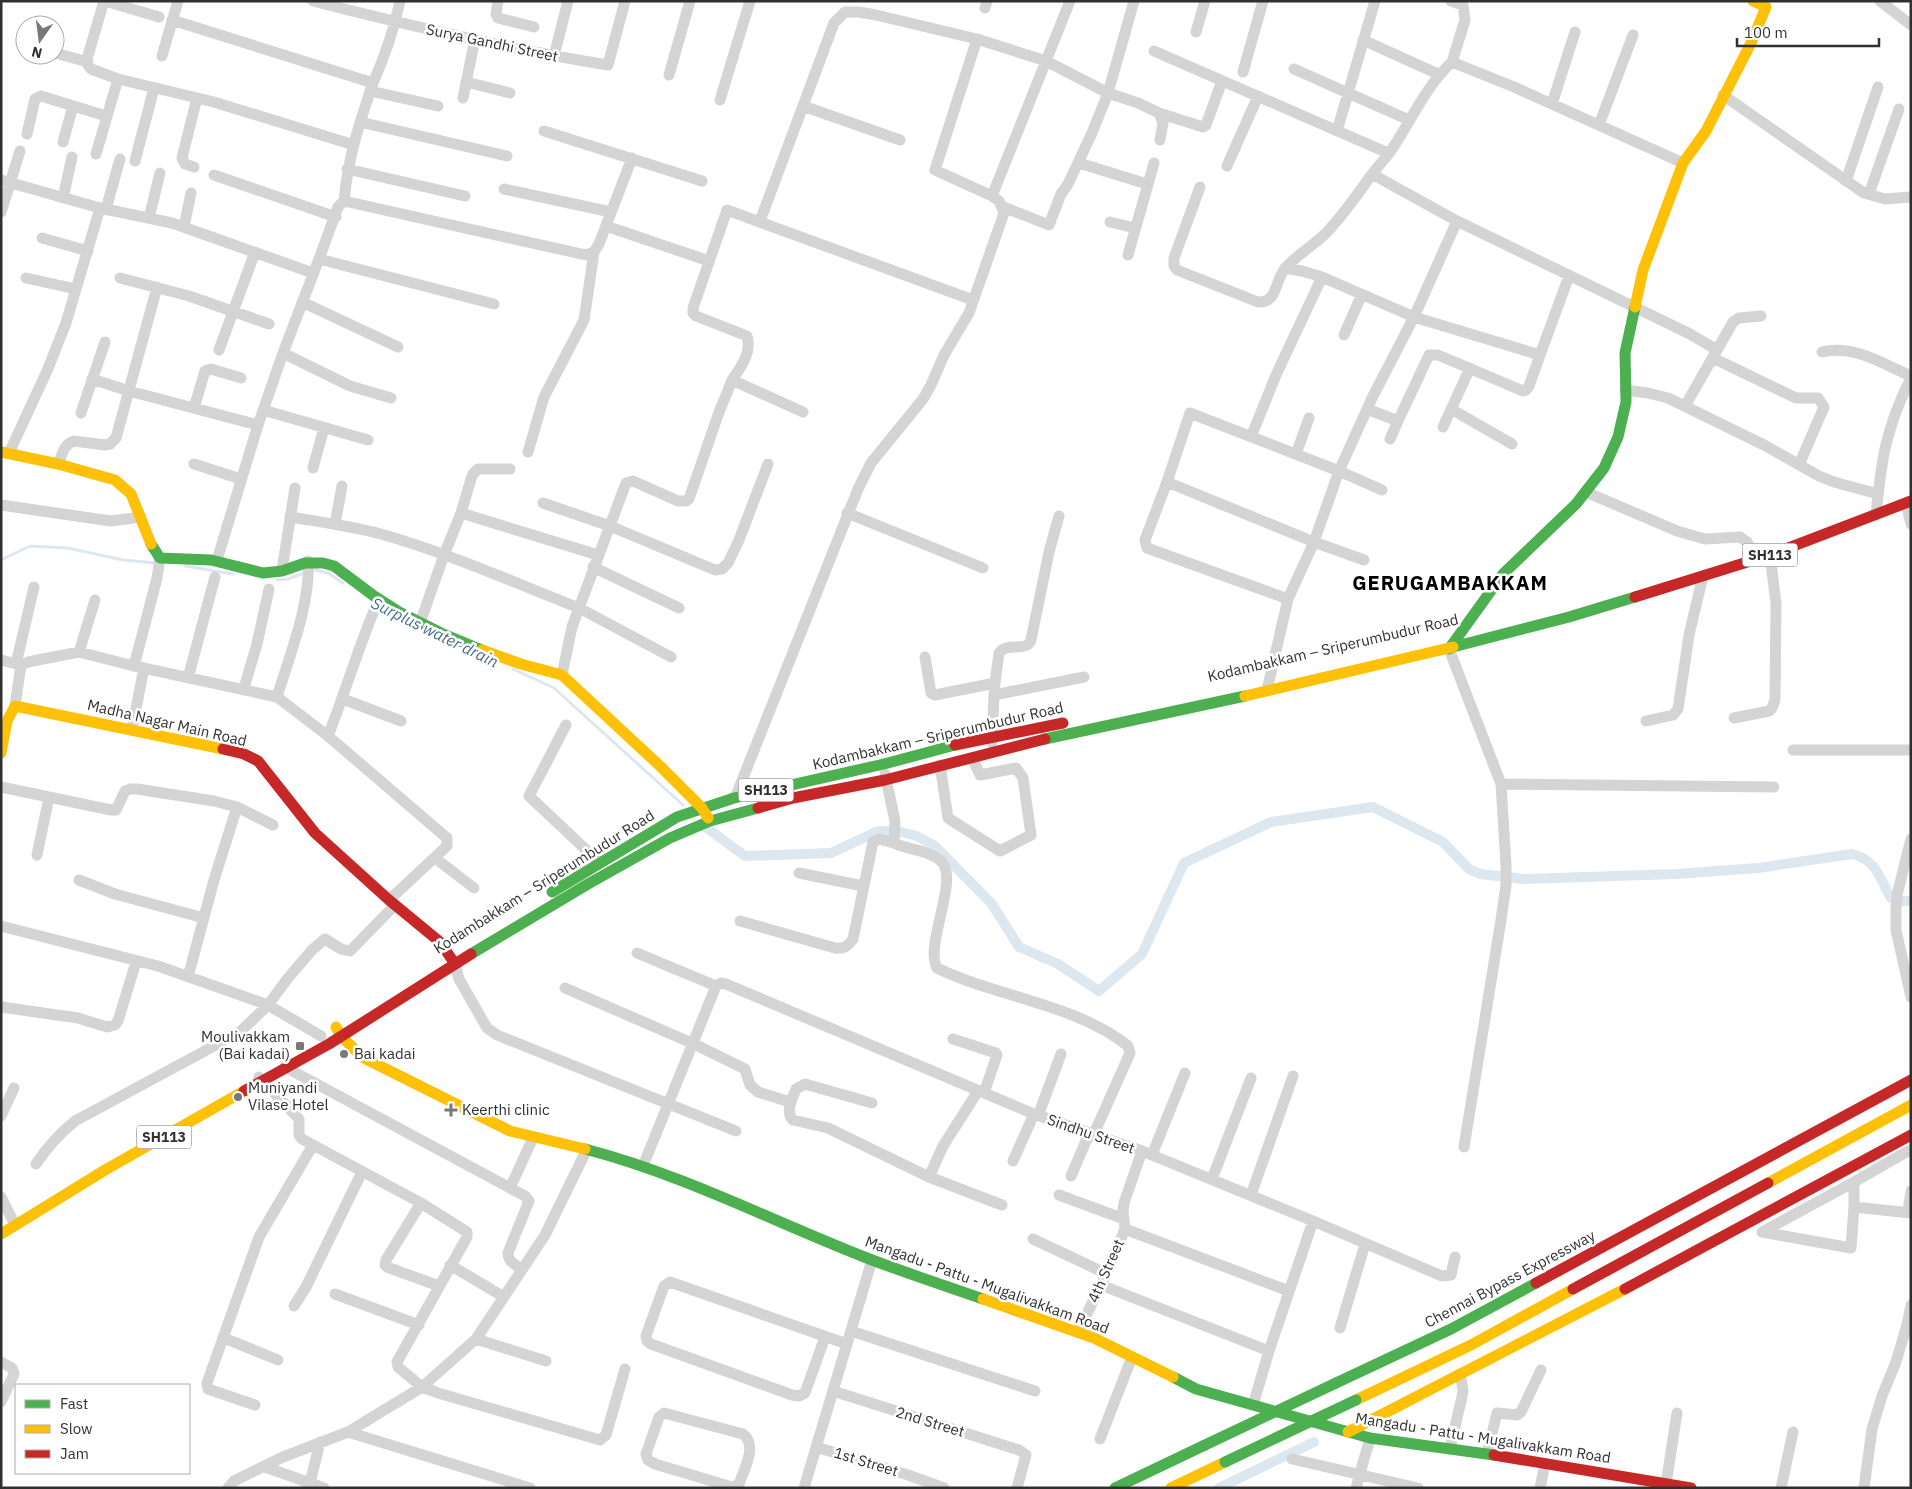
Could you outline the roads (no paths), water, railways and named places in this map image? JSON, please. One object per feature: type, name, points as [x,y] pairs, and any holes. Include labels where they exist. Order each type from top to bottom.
[{"type":"main road","points":[[1449,648],[1503,574],[1576,504],[1604,468],[1618,438],[1626,402],[1625,353],[1642,270],[1683,163],[1706,131],[1751,43],[1767,4],[1753,1]]},
{"type":"main road","points":[[5,452],[115,480],[131,494],[142,517],[152,548],[160,562],[173,560],[217,560],[261,573],[275,573],[282,570],[309,568],[322,561],[334,566],[377,604],[477,648],[562,676],[660,766],[702,808],[710,821]]},
{"type":"main road","name":"Kodambakkam – Sriperumbudur Road","points":[[1161,702],[1268,685],[1449,648],[1596,609],[1626,598],[1770,555],[1908,502]]},
{"type":"main road","name":"Kodambakkam – Sriperumbudur Road","points":[[453,960],[670,838],[710,821],[793,798],[885,780],[1045,739],[1227,700],[1268,685],[1366,656],[1443,641],[1591,600],[1626,598]]},
{"type":"main road","points":[[1,753],[4,721],[15,706]]},
{"type":"main road","name":"Madha Nagar Main Road","points":[[15,706],[244,754],[258,761],[315,832],[392,902],[440,942],[453,960]]},
{"type":"main road","name":"Kodambakkam – Sriperumbudur Road","points":[[259,1077],[285,1067],[453,960],[599,862],[678,817],[735,798],[884,764],[940,748],[1077,720]]},
{"type":"main road","name":"Mangadu - Pattu - Mugalivakkam Road","points":[[339,1031],[362,1057],[510,1131],[533,1138],[587,1149],[643,1166],[715,1193],[872,1260],[1078,1332],[1196,1389],[1370,1438],[1450,1448],[1691,1488]]},
{"type":"main road","name":"Kodambakkam – Sriperumbudur Road","points":[[1,1234],[9,1222],[325,1040]]},
{"type":"main road","name":"Chennai Bypass Expressway","points":[[1116,1488],[1451,1329],[1911,1080]]},
{"type":"main road","points":[[1171,1488],[1471,1345],[1911,1105]]},
{"type":"main road","points":[[1348,1432],[1611,1296],[1911,1134]]},
{"type":"street","points":[[159,17],[105,1],[87,59],[91,69],[118,79],[197,98],[354,145]]},
{"type":"street","points":[[162,56],[178,1]]},
{"type":"street","name":"Surya Gandhi Street","points":[[313,1],[396,22],[554,56],[608,65],[625,1]]},
{"type":"street","points":[[217,560],[258,425],[283,353],[336,217],[338,207],[344,201],[347,169],[360,122],[386,54],[400,1]]},
{"type":"street","points":[[498,1],[496,14],[498,18],[534,27]]},
{"type":"street","points":[[554,56],[568,1]]},
{"type":"street","points":[[669,75],[690,1]]},
{"type":"street","points":[[720,100],[750,1]]},
{"type":"street","points":[[992,196],[1070,1]]},
{"type":"street","points":[[1001,206],[1049,225],[1061,194],[1079,163],[1108,93],[1134,1]]},
{"type":"street","points":[[1196,32],[1205,1]]},
{"type":"street","points":[[1243,72],[1263,1]]},
{"type":"street","points":[[1337,131],[1375,1]]},
{"type":"street","points":[[1200,187],[1172,263],[1177,270],[1263,303],[1272,297],[1285,268],[1326,233],[1345,212],[1393,148],[1426,90],[1438,74],[1452,62],[1465,20],[1463,3],[1451,1]]},
{"type":"street","points":[[1880,1],[1908,23],[1911,10]]},
{"type":"street","points":[[760,221],[834,23],[846,12],[876,15],[977,39],[1046,61],[1108,93],[1203,127],[1206,125],[1222,81]]},
{"type":"street","points":[[172,20],[372,87],[438,106]]},
{"type":"street","points":[[1552,104],[1575,32]]},
{"type":"street","points":[[1599,125],[1633,35]]},
{"type":"street","points":[[463,98],[475,39]]},
{"type":"street","points":[[735,798],[847,513],[871,463],[923,399],[944,355],[969,313],[1004,213],[999,200],[935,170],[977,39]]},
{"type":"street","points":[[1363,40],[1438,74]]},
{"type":"street","points":[[1154,51],[1388,153]]},
{"type":"street","points":[[65,56],[88,62]]},
{"type":"street","points":[[1452,62],[1552,104],[1683,163]]},
{"type":"street","points":[[1294,69],[1409,120]]},
{"type":"street","points":[[96,154],[118,79]]},
{"type":"street","points":[[466,82],[510,93]]},
{"type":"street","points":[[1846,182],[1878,86]]},
{"type":"street","points":[[135,161],[154,88]]},
{"type":"street","points":[[1723,95],[1804,150],[1846,182],[1885,199],[1911,196]]},
{"type":"street","points":[[27,134],[37,97],[42,96],[106,116]]},
{"type":"street","points":[[1227,166],[1258,96]]},
{"type":"street","points":[[194,167],[185,164],[182,158],[197,98]]},
{"type":"street","points":[[63,142],[73,106]]},
{"type":"street","points":[[803,106],[900,140]]},
{"type":"street","points":[[1870,194],[1899,109]]},
{"type":"street","points":[[1160,113],[1163,123],[1160,140]]},
{"type":"street","points":[[360,122],[507,156]]},
{"type":"street","points":[[544,131],[702,181]]},
{"type":"street","points":[[1,212],[6,182],[20,151]]},
{"type":"street","points":[[63,198],[72,157]]},
{"type":"street","points":[[5,452],[47,371],[66,323],[88,250],[120,158]]},
{"type":"street","points":[[528,452],[544,396],[584,320],[594,252],[599,244],[632,158]]},
{"type":"street","points":[[1079,163],[1146,184]]},
{"type":"street","points":[[1128,255],[1146,184],[1154,163]]},
{"type":"street","points":[[347,169],[465,196]]},
{"type":"street","points":[[149,218],[160,173]]},
{"type":"street","points":[[1372,174],[1457,221],[1690,334],[1715,354],[1796,398],[1818,398],[1824,408],[1799,465]]},
{"type":"street","points":[[214,175],[336,217]]},
{"type":"street","points":[[6,182],[103,209],[184,227],[313,273]]},
{"type":"street","points":[[504,189],[611,212]]},
{"type":"street","points":[[184,227],[191,193]]},
{"type":"street","points":[[344,201],[578,254],[586,255],[594,252]]},
{"type":"street","points":[[562,676],[572,627],[624,486],[629,481],[678,501],[686,501],[689,498],[732,380],[747,357],[747,336],[693,313],[693,304],[727,210],[973,300]]},
{"type":"street","points":[[1268,685],[1288,600],[1314,542],[1339,471],[1367,409],[1414,317],[1457,221]]},
{"type":"street","points":[[1110,222],[1135,228]]},
{"type":"street","points":[[606,226],[708,261]]},
{"type":"street","points":[[42,238],[88,250]]},
{"type":"street","points":[[218,350],[255,252]]},
{"type":"street","points":[[319,259],[494,304]]},
{"type":"street","points":[[1285,268],[1322,277],[1414,317],[1540,355]]},
{"type":"street","points":[[1390,439],[1429,355],[1438,355],[1526,390],[1570,276]]},
{"type":"street","points":[[1251,437],[1276,375],[1322,277]]},
{"type":"street","points":[[26,278],[76,290]]},
{"type":"street","points":[[120,278],[157,287],[269,324]]},
{"type":"street","points":[[58,464],[65,448],[70,442],[105,445],[114,442],[157,287]]},
{"type":"street","points":[[1344,335],[1362,294]]},
{"type":"street","points":[[302,302],[398,347]]},
{"type":"street","points":[[1685,406],[1733,322],[1740,318],[1761,316]]},
{"type":"street","points":[[81,413],[105,342]]},
{"type":"street","points":[[1822,352],[1834,349],[1848,351],[1911,377],[1891,422],[1880,469],[1876,515]]},
{"type":"street","points":[[283,353],[350,386],[391,398]]},
{"type":"street","points":[[1443,427],[1470,368]]},
{"type":"street","points":[[194,408],[205,371],[211,370],[241,378]]},
{"type":"street","points":[[92,379],[129,391],[258,425]]},
{"type":"street","points":[[732,380],[803,412]]},
{"type":"street","points":[[1626,390],[1668,398],[1834,482],[1878,494]]},
{"type":"street","points":[[1367,409],[1398,421]]},
{"type":"street","points":[[1451,409],[1512,444]]},
{"type":"street","points":[[263,410],[368,440]]},
{"type":"street","points":[[1288,600],[1147,548],[1145,540],[1190,413],[1339,471],[1382,490]]},
{"type":"street","points":[[1296,454],[1310,418]]},
{"type":"street","points":[[312,468],[324,428]]},
{"type":"street","points":[[194,464],[241,479]]},
{"type":"street","points":[[543,503],[610,526],[715,570],[722,569],[740,540],[768,464]]},
{"type":"street","points":[[420,623],[461,513],[470,479],[475,470],[510,469]]},
{"type":"street","points":[[1167,482],[1314,542],[1364,560]]},
{"type":"street","points":[[335,524],[342,486]]},
{"type":"street","points":[[282,570],[295,488]]},
{"type":"street","points":[[1586,492],[1677,531],[1705,539],[1740,538],[1747,542],[1757,559]]},
{"type":"street","points":[[1908,502],[1911,524]]},
{"type":"street","points":[[1,505],[111,521],[142,517]]},
{"type":"street","points":[[461,513],[598,555]]},
{"type":"street","points":[[847,513],[983,568]]},
{"type":"street","points":[[992,754],[994,689],[999,652],[1010,646],[1025,647],[1031,640],[1049,552],[1059,516]]},
{"type":"street","points":[[290,517],[380,534],[444,555],[579,608],[671,658]]},
{"type":"street","points":[[1734,718],[1768,711],[1772,708],[1775,700],[1776,603],[1770,555]]},
{"type":"street","points":[[132,729],[139,667],[160,562]]},
{"type":"street","points":[[277,697],[302,616],[309,568]]},
{"type":"street","points":[[594,568],[679,608]]},
{"type":"street","points":[[1646,721],[1673,715],[1678,709],[1689,635],[1704,576]]},
{"type":"street","points":[[188,678],[215,577]]},
{"type":"street","points":[[15,706],[19,665],[34,587]]},
{"type":"street","points":[[244,688],[257,644],[269,589]]},
{"type":"street","points":[[79,652],[95,600]]},
{"type":"street","points":[[328,736],[343,699],[366,628],[377,604]]},
{"type":"street","points":[[1449,648],[1500,784],[1506,865],[1506,885],[1464,1147]]},
{"type":"street","points":[[1,660],[19,665],[70,652],[79,652],[277,697],[328,736],[445,836],[448,842],[447,846],[392,902],[350,951],[341,949],[327,939],[323,941],[288,978],[268,1005],[240,1032],[75,1121],[49,1144],[36,1164]]},
{"type":"street","points":[[925,657],[931,693],[934,695],[1084,677]]},
{"type":"street","points":[[343,699],[400,721]]},
{"type":"street","points":[[566,725],[529,796],[599,862]]},
{"type":"street","points":[[1793,750],[1911,750]]},
{"type":"street","points":[[940,765],[948,818],[1000,851],[1031,835],[1023,778],[1016,768],[980,775],[972,758]]},
{"type":"street","points":[[884,764],[885,780],[895,821],[894,840]]},
{"type":"street","points":[[1500,784],[1774,787]]},
{"type":"street","points":[[1,787],[116,810],[125,791],[130,788],[214,801],[237,807],[274,824]]},
{"type":"street","points":[[37,855],[49,797]]},
{"type":"street","points":[[188,977],[237,807]]},
{"type":"street","points":[[740,921],[834,948],[846,947],[853,939],[874,842],[879,839],[894,840],[936,858],[944,866],[946,875],[945,895],[934,956],[937,968],[966,980],[1029,1000],[1094,1024],[1128,1046],[1130,1053],[1071,1176]]},
{"type":"street","points":[[1911,839],[1897,894],[1896,909],[1896,930],[1911,997]]},
{"type":"street","points":[[435,858],[474,888]]},
{"type":"street","points":[[799,873],[863,886]]},
{"type":"street","points":[[79,880],[115,894],[204,918]]},
{"type":"street","points":[[1,926],[136,962],[158,966],[268,1005],[325,1040]]},
{"type":"street","name":"Sindhu Street","points":[[637,953],[716,986],[721,983],[726,984],[1036,1115],[1147,1153],[1447,1276],[1453,1272],[1455,1258]]},
{"type":"street","points":[[453,960],[460,979],[487,1028],[497,1035],[736,1131]]},
{"type":"street","points":[[1,1007],[78,1018],[108,1028],[112,1027],[118,1021],[136,962]]},
{"type":"street","points":[[643,1166],[716,986]]},
{"type":"street","points":[[565,988],[694,1044],[745,1069],[750,1085],[758,1092],[790,1102]]},
{"type":"street","points":[[929,1177],[943,1146],[981,1092],[997,1055],[953,1039]]},
{"type":"street","points":[[1013,1161],[1036,1115],[1061,1054]]},
{"type":"street","points":[[285,1067],[524,1196],[529,1201],[508,1253],[511,1262],[522,1269]]},
{"type":"street","name":"4th Street","points":[[1078,1332],[1101,1285],[1124,1224],[1124,1203],[1184,1072]]},
{"type":"street","points":[[1251,1196],[1293,1076]]},
{"type":"street","points":[[259,1077],[299,1119],[299,1135],[302,1139],[421,1203],[468,1232],[467,1237],[397,1362],[397,1365],[422,1386],[438,1393],[600,1440],[606,1434],[625,1370]]},
{"type":"street","points":[[1212,1179],[1251,1078]]},
{"type":"street","points":[[872,1103],[805,1084],[796,1089],[790,1102],[789,1115],[793,1120],[828,1128],[929,1177],[1002,1205]]},
{"type":"street","points":[[1,1116],[14,1088]]},
{"type":"street","points":[[510,1188],[533,1138]]},
{"type":"street","points":[[254,1405],[208,1389],[207,1383],[259,1237],[313,1145]]},
{"type":"street","points":[[228,1488],[234,1481],[320,1442],[348,1432],[422,1386],[476,1339],[545,1235],[587,1149]]},
{"type":"street","points":[[1854,1182],[1851,1248],[1762,1232],[1908,1150],[1911,1151]]},
{"type":"street","points":[[294,1306],[306,1287],[362,1172]]},
{"type":"street","points":[[1854,1207],[1910,1212],[1911,1190]]},
{"type":"street","points":[[1059,1195],[1124,1224],[1289,1291]]},
{"type":"street","points":[[1,1197],[9,1222]]},
{"type":"street","points":[[421,1203],[386,1260],[385,1265],[439,1286]]},
{"type":"street","points":[[1253,1405],[1269,1350],[1313,1220]]},
{"type":"street","points":[[1033,1239],[1105,1273]]},
{"type":"street","points":[[1340,1328],[1365,1244]]},
{"type":"street","points":[[804,1488],[872,1260]]},
{"type":"street","points":[[450,1265],[504,1297]]},
{"type":"street","points":[[825,1336],[805,1393],[799,1396],[651,1344],[647,1341],[646,1336],[664,1286],[670,1282],[825,1336],[847,1344]]},
{"type":"street","points":[[1101,1285],[1269,1350]]},
{"type":"street","points":[[336,1294],[419,1324]]},
{"type":"street","points":[[1864,1488],[1872,1429],[1882,1396],[1896,1362],[1911,1306]]},
{"type":"street","points":[[851,1331],[1035,1391]]},
{"type":"street","points":[[224,1338],[278,1360]]},
{"type":"street","points":[[476,1339],[546,1361]]},
{"type":"street","points":[[1100,1439],[1132,1357]]},
{"type":"street","points":[[1,1362],[12,1368],[14,1374],[1,1402]]},
{"type":"street","points":[[1487,1454],[1496,1414],[1500,1412],[1517,1415],[1521,1412],[1541,1370]]},
{"type":"street","points":[[1450,1448],[1463,1390],[1460,1374]]},
{"type":"street","name":"2nd Street","points":[[833,1392],[1019,1450],[1026,1455],[1017,1488]]},
{"type":"street","points":[[1666,1484],[1677,1413]]},
{"type":"street","points":[[662,1414],[743,1434],[747,1437],[751,1447],[739,1484],[732,1487],[708,1484],[648,1460],[646,1454],[659,1417],[662,1414]]},
{"type":"street","points":[[348,1432],[530,1488]]},
{"type":"street","points":[[1782,1488],[1793,1432]]},
{"type":"street","points":[[1356,1488],[1370,1438]]},
{"type":"street","points":[[309,1486],[320,1442]]},
{"type":"street","name":"1st Street","points":[[816,1447],[944,1488]]},
{"type":"street","points":[[1292,1459],[1418,1488]]},
{"type":"street","points":[[1540,1488],[1545,1464]]},
{"type":"street","points":[[265,1467],[309,1486],[324,1488]]},
{"type":"waterway","name":"Surplus water drain","points":[[1,560],[30,546],[68,548],[123,560],[156,563]]},
{"type":"waterway","name":"Surplus water drain","points":[[185,566],[233,574]]},
{"type":"waterway","name":"Surplus water drain","points":[[315,570],[328,573],[343,583]]},
{"type":"waterway","name":"Surplus water drain","points":[[277,580],[288,579],[304,573]]},
{"type":"waterway","name":"Surplus water drain","points":[[513,669],[554,688],[683,805]]},
{"type":"waterway","points":[[704,826],[745,856],[831,853],[878,831],[901,832],[917,836],[935,846],[992,904],[1019,947],[1058,964],[1099,991],[1142,954],[1184,863],[1271,822],[1373,807],[1443,842],[1469,869],[1480,874],[1524,879],[1676,874],[1758,868],[1852,854],[1872,865],[1891,898],[1911,901]]},
{"type":"waterway","points":[[1219,1488],[1314,1442]]},
{"type":"place","name":"Moulivakkam (Bai kadai)","points":[[300,1046]]},
{"type":"place","name":"Bai kadai","points":[[344,1054]]},
{"type":"place","name":"Muniyandi Vilase Hotel","points":[[238,1097]]},
{"type":"place","name":"Keerthi clinic","points":[[451,1110]]},
{"type":"district","name":"GERUGAMBAKKAM","points":[[1450,583]]}]
